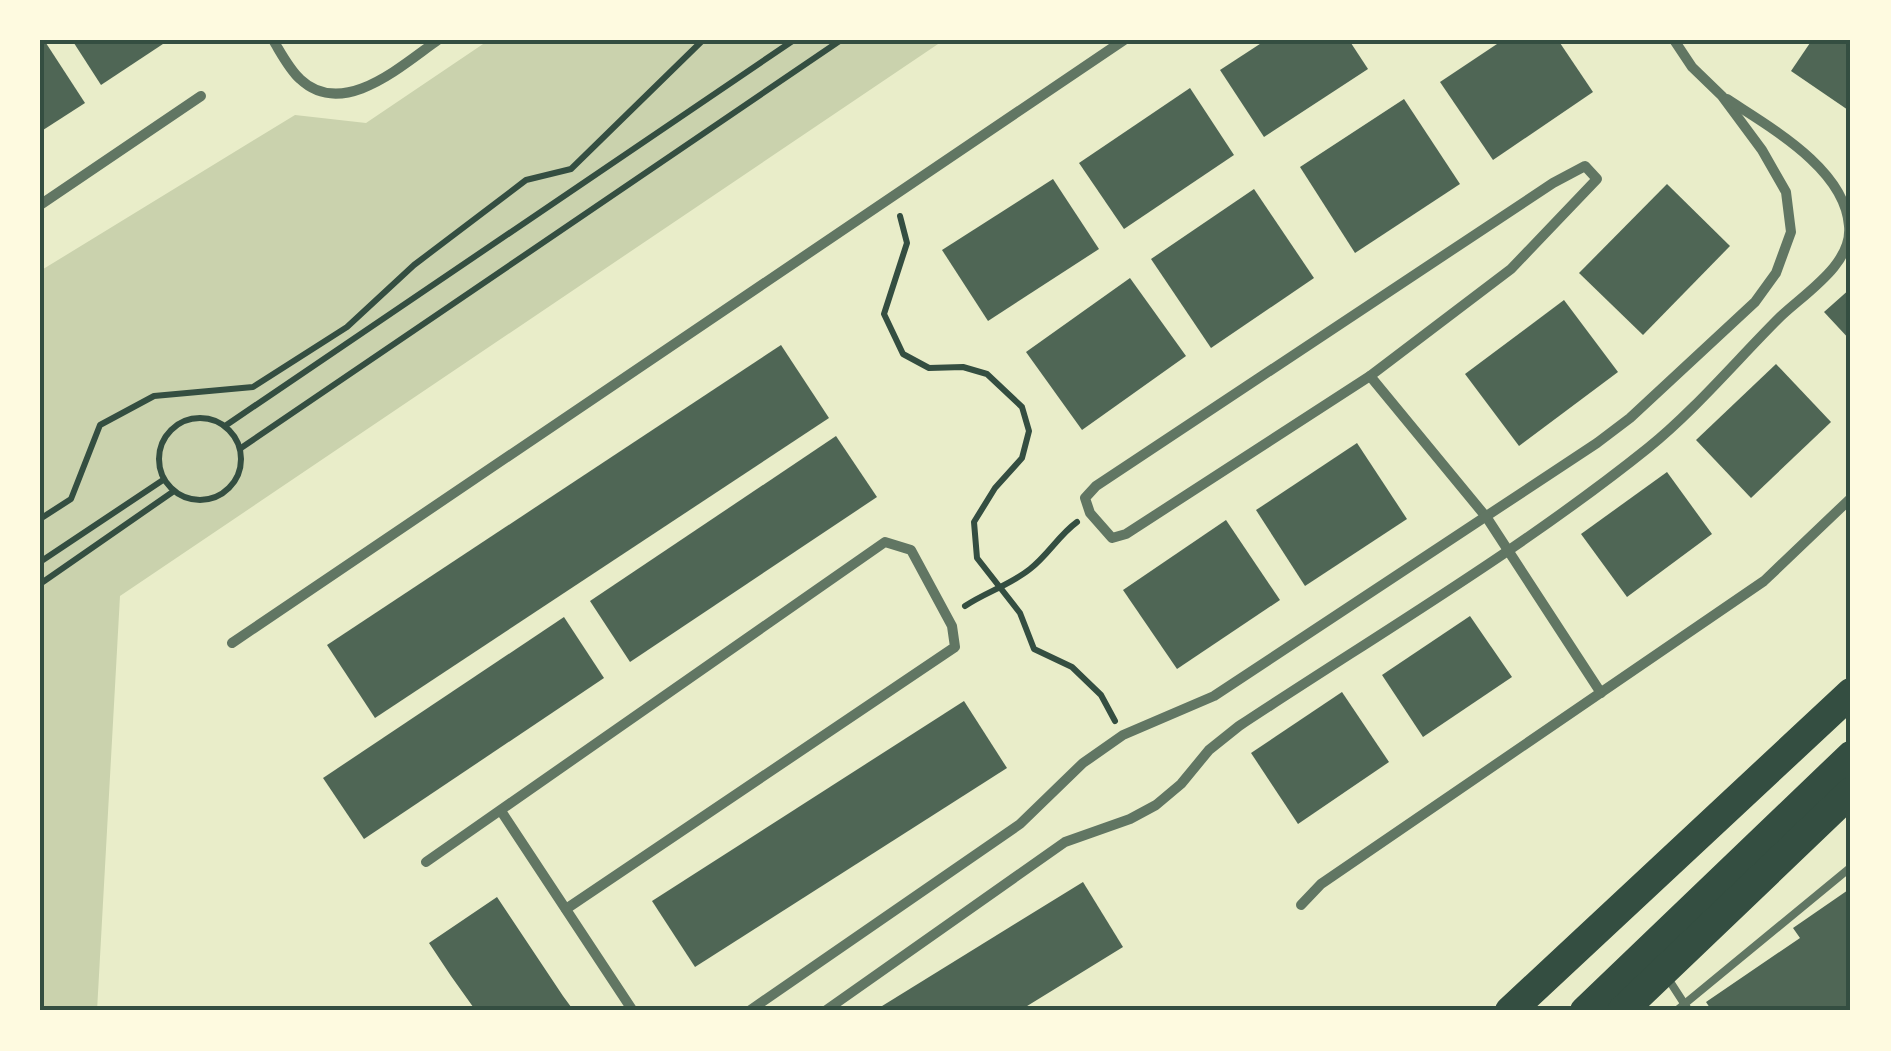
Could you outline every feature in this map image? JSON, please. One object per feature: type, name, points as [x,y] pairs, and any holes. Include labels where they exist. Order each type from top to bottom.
[{"type":"highway","points":[[1510,1011],[1830,716],[1851,692]]},
{"type":"highway","points":[[1585,1011],[1851,756]]},
{"type":"highway","points":[[1622,1011],[1851,792]]},
{"type":"street","points":[[273,40],[297,77],[312,89],[335,93],[359,90],[377,82],[438,40]]},
{"type":"street","points":[[232,643],[1124,40]]},
{"type":"street","points":[[749,1011],[1020,824],[1084,762],[1123,735],[1214,696],[1487,518],[1630,418],[1755,302],[1776,274],[1791,232],[1786,192],[1762,150],[1674,40]]},
{"type":"street","points":[[40,205],[201,96]]},
{"type":"street","points":[[825,1011],[1065,842],[1130,820],[1156,805],[1238,726],[1508,549],[1650,446],[1824,277],[1843,253],[1850,230],[1845,200],[1827,175],[1778,132],[1722,96]]},
{"type":"street","points":[[1585,166],[1597,179],[1512,269],[1370,376],[1126,534],[1112,538],[1090,513],[1085,498],[1096,486],[1553,182],[1585,166]]},
{"type":"street","points":[[1370,376],[1487,518],[1600,693]]},
{"type":"street","points":[[1301,905],[1321,884],[1764,581],[1851,498]]},
{"type":"street","points":[[426,862],[885,542],[911,550],[952,626],[955,647],[566,909]]},
{"type":"street","points":[[500,811],[633,1011]]},
{"type":"lane","points":[[1676,1011],[1687,1007],[1851,867]]},
{"type":"lane","points":[[1646,943],[1687,1007]]},
{"type":"path","points":[[40,519],[72,499],[100,425],[154,396],[253,387],[347,327],[414,265],[526,180],[572,169],[703,40]]},
{"type":"path","points":[[225,426],[794,40]]},
{"type":"path","points":[[240,448],[841,40]]},
{"type":"path","points":[[894,196],[907,243],[884,314],[903,354],[929,368],[963,367],[988,374],[1022,407],[1029,431],[1022,458],[995,488],[974,522],[977,558],[1020,613],[1034,649],[1072,667],[1100,695],[1123,735]]},
{"type":"path","points":[[199,417],[225,426],[240,448],[238,474],[222,494],[196,501],[174,491],[163,480],[158,464],[158,450],[172,426],[199,417]]},
{"type":"path","points":[[40,562],[163,480]]},
{"type":"path","points":[[40,584],[174,491]]},
{"type":"path","points":[[947,617],[1028,572],[1054,549],[1065,531],[1090,513]]},
{"type":"green space","points":[[489,40],[944,40],[120,596],[97,1011],[40,1011],[40,271],[295,115],[366,123]]},
{"type":"building","points":[[40,40],[44,40],[85,103],[40,132]]},
{"type":"building","points":[[72,40],[169,40],[101,85]]},
{"type":"building","points":[[1266,40],[1349,40],[1368,69],[1264,137],[1220,70]]},
{"type":"building","points":[[1503,40],[1558,40],[1593,92],[1493,160],[1440,82]]},
{"type":"building","points":[[1812,40],[1851,40],[1851,112],[1791,71]]},
{"type":"building","points":[[1190,88],[1234,155],[1124,229],[1079,163]]},
{"type":"building","points":[[1404,99],[1460,184],[1355,253],[1300,167]]},
{"type":"building","points":[[1053,179],[1099,249],[988,321],[942,250]]},
{"type":"building","points":[[1667,184],[1730,246],[1643,335],[1579,273]]},
{"type":"building","points":[[1254,189],[1314,278],[1211,348],[1151,259]]},
{"type":"building","points":[[1130,278],[1186,356],[1082,430],[1026,352]]},
{"type":"building","points":[[1851,288],[1851,341],[1824,312]]},
{"type":"building","points":[[1564,300],[1618,372],[1519,446],[1465,374]]},
{"type":"building","points":[[781,345],[829,418],[375,718],[327,645]]},
{"type":"building","points":[[1776,364],[1831,422],[1751,498],[1696,440]]},
{"type":"building","points":[[836,436],[877,497],[630,662],[590,601]]},
{"type":"building","points":[[1357,443],[1407,519],[1305,586],[1256,510]]},
{"type":"building","points":[[1667,472],[1712,534],[1627,597],[1581,534]]},
{"type":"building","points":[[1226,520],[1280,600],[1177,669],[1123,590]]},
{"type":"building","points":[[1470,616],[1512,677],[1423,737],[1382,675]]},
{"type":"building","points":[[564,617],[604,678],[364,839],[323,778]]},
{"type":"building","points":[[1342,692],[1389,762],[1298,824],[1251,753]]},
{"type":"building","points":[[964,701],[1007,768],[695,967],[652,901]]},
{"type":"building","points":[[1083,882],[1123,947],[1019,1011],[874,1011]]},
{"type":"building","points":[[1851,888],[1851,1011],[1712,1011],[1706,1002],[1800,938],[1793,928]]},
{"type":"building","points":[[497,897],[574,1011],[476,1011],[451,976],[429,943]]}]
